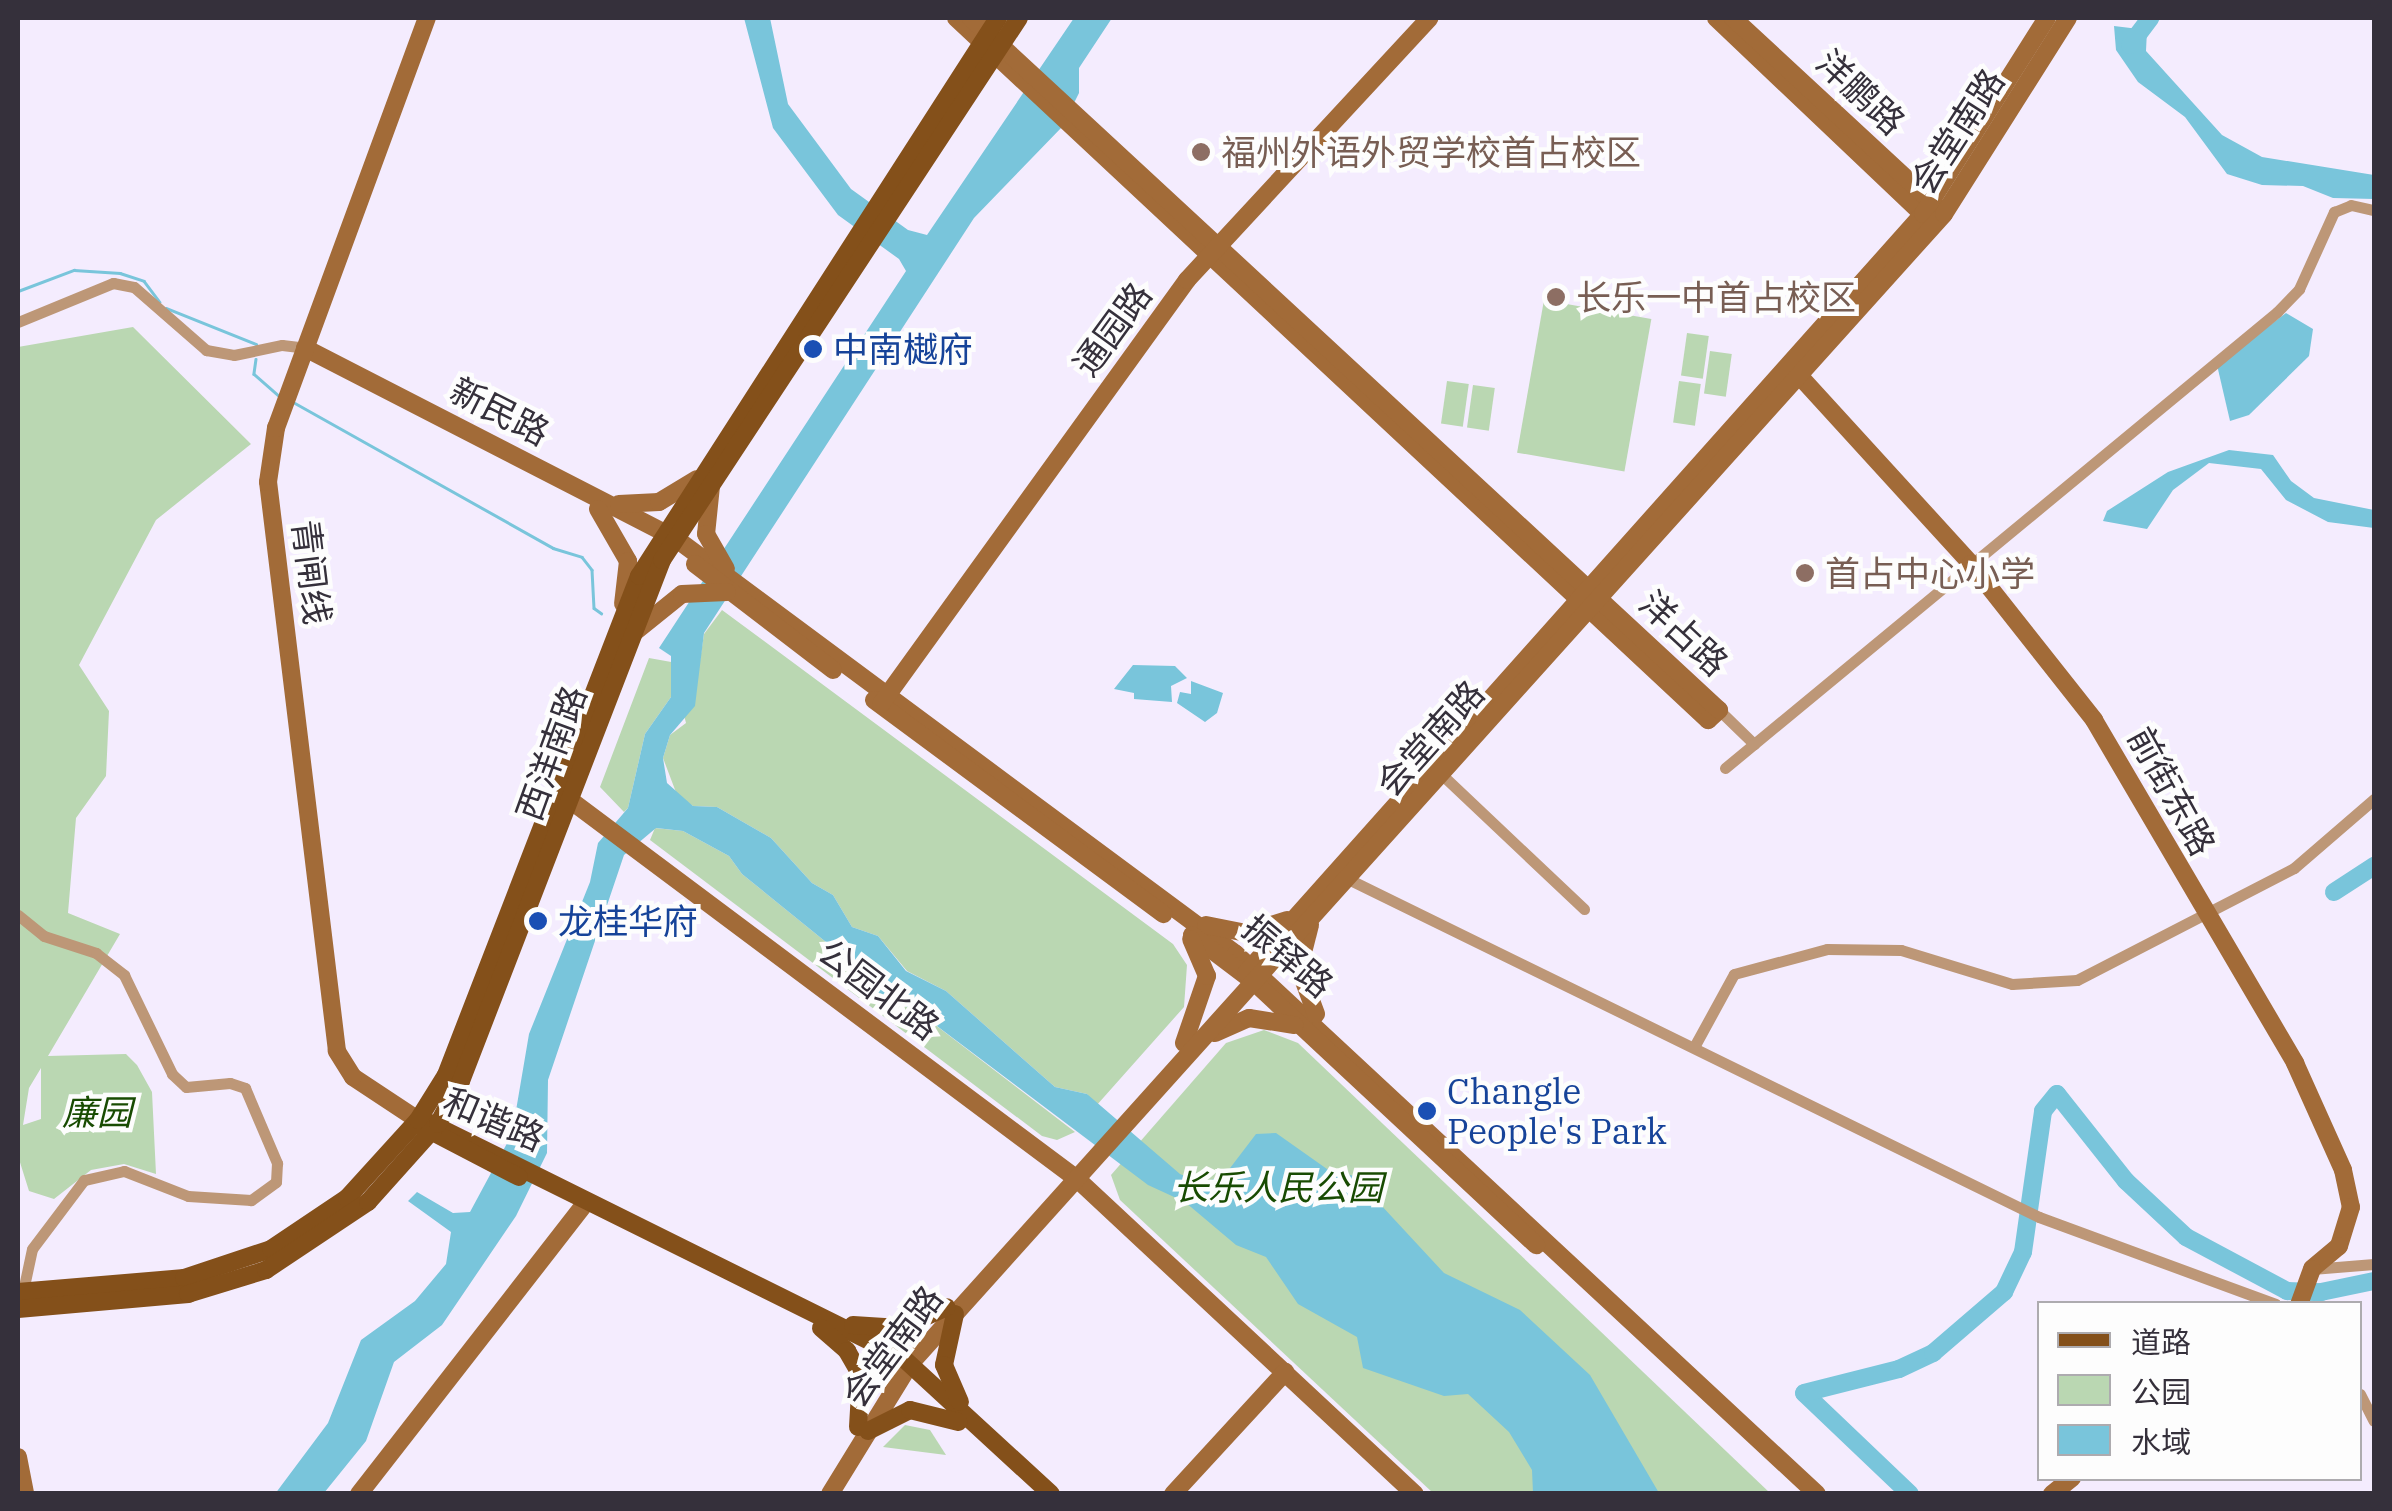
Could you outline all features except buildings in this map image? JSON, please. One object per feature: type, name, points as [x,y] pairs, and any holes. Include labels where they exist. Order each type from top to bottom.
[{"type":"main road","name":"青闸线","points":[[427,18],[276,428],[268,482],[329,1013],[342,1064],[428,1126]]},
{"type":"main road","name":"洋占路","points":[[956,18],[991,44],[1590,600],[1719,710]]},
{"type":"main road","name":"洋占路","points":[[971,18],[991,44]]},
{"type":"main road","name":"西洋南路","points":[[991,44],[998,18]]},
{"type":"main road","name":"西洋南路","points":[[428,1126],[621,612],[991,44],[1019,18]]},
{"type":"main road","name":"通园路","points":[[879,696],[1208,248],[1415,18]]},
{"type":"main road","name":"通园路","points":[[1208,248],[1430,18]]},
{"type":"main road","points":[[1716,18],[1933,214]]},
{"type":"main road","name":"洋鹏路","points":[[1733,18],[1933,214]]},
{"type":"main road","name":"会堂南路","points":[[1933,214],[2047,18]]},
{"type":"main road","name":"会堂南路","points":[[818,1494],[903,1365],[1933,214],[2068,18]]},
{"type":"main road","name":"新民路","points":[[302,354],[668,540]]},
{"type":"main road","name":"前街东路","points":[[1796,371],[1970,564],[2116,752],[2203,914],[2294,1064],[2349,1190],[2348,1224],[2339,1246],[2312,1269],[2300,1301]]},
{"type":"main road","points":[[621,612],[628,561],[604,506],[650,505],[704,482],[706,534],[731,586],[682,594],[627,638]]},
{"type":"main road","name":"西洋南路","points":[[19,1297],[188,1294],[255,1274],[358,1210],[462,1081],[570,800],[627,638],[668,540]]},
{"type":"main road","name":"振铎路","points":[[668,540],[1253,975],[1818,1494]]},
{"type":"main road","name":"公园北路","points":[[570,800],[1073,1176],[1415,1494]]},
{"type":"main road","points":[[1185,922],[1246,933],[1309,911]]},
{"type":"main road","points":[[1309,911],[1300,976],[1322,1037]]},
{"type":"main road","points":[[1185,922],[1207,976],[1189,1046]]},
{"type":"main road","points":[[1189,1046],[1230,1024],[1258,1017],[1285,1021],[1322,1037]]},
{"type":"main road","name":"振铎路","points":[[1322,1037],[1801,1494]]},
{"type":"main road","name":"和谐路","points":[[428,1126],[903,1365],[1051,1494]]},
{"type":"main road","name":"和谐路","points":[[537,1179],[582,1208],[822,1322]]},
{"type":"main road","points":[[359,1494],[582,1208]]},
{"type":"main road","points":[[822,1322],[886,1330],[951,1311],[944,1366],[963,1419]]},
{"type":"main road","points":[[822,1322],[847,1351],[860,1374],[863,1429],[916,1409],[963,1419]]},
{"type":"main road","points":[[1173,1494],[1284,1372]]},
{"type":"main road","name":"和谐路","points":[[963,1419],[1035,1494]]},
{"type":"main road","name":"会堂南路","points":[[830,1494],[863,1429]]},
{"type":"main road","points":[[18,1456],[25,1494]]},
{"type":"street","points":[[1725,768],[2278,312],[2299,290],[2334,212],[2351,204],[2372,210]]},
{"type":"street","points":[[18,322],[113,283],[134,287],[206,350],[234,356],[282,345],[302,354]]},
{"type":"street","points":[[1719,710],[1754,744]]},
{"type":"street","points":[[1435,769],[1584,910]]},
{"type":"street","points":[[1694,1048],[1734,974],[1781,957],[1827,949],[1902,950],[2012,984],[2047,986],[2076,980],[2294,868],[2374,799]]},
{"type":"street","points":[[1340,874],[2018,1208],[2267,1301]]},
{"type":"street","points":[[18,915],[44,936],[96,953],[124,975],[172,1074],[186,1087],[230,1082],[246,1088],[277,1163],[276,1182],[251,1200],[188,1196],[124,1171],[84,1180],[38,1238],[19,1297]]},
{"type":"street","points":[[2312,1269],[2374,1264]]},
{"type":"street","points":[[2362,1398],[2374,1421]]},
{"type":"green space","points":[[1544,300],[1651,319],[1624,472],[1517,453]]},
{"type":"green space","name":"廉园","points":[[133,327],[251,444],[156,520],[79,665],[109,711],[106,776],[76,818],[68,913],[120,934],[48,1056],[126,1054],[137,1065],[152,1092],[156,1174],[124,1164],[91,1170],[54,1199],[29,1191],[18,1156],[18,347]],"holes":[[[41,1068],[41,1119],[23,1125],[29,1088]]]},
{"type":"green space","points":[[1687,333],[1709,336],[1703,379],[1681,376]]},
{"type":"green space","points":[[1710,351],[1732,354],[1726,397],[1704,394]]},
{"type":"green space","points":[[1447,381],[1469,384],[1463,427],[1441,424]]},
{"type":"green space","points":[[1679,381],[1701,384],[1695,426],[1673,423]]},
{"type":"green space","points":[[1473,385],[1495,388],[1489,431],[1467,428]]},
{"type":"green space","name":"长乐人民公园","points":[[722,610],[1173,944],[1187,965],[1184,1007],[1096,1106],[1087,1094],[1055,1087],[946,991],[907,971],[878,936],[852,927],[833,895],[812,883],[771,838],[717,807],[693,806],[677,795],[663,758],[670,735],[686,723],[674,676],[671,697],[645,734],[628,808],[624,812],[600,787],[649,658],[699,667],[704,634]]},
{"type":"green space","name":"长乐人民公园","points":[[655,828],[683,831],[729,856],[742,874],[842,955],[862,984],[921,1014],[1075,1132],[1057,1140],[1042,1136],[650,840]]},
{"type":"green space","name":"长乐人民公园","points":[[1264,1030],[1298,1043],[1770,1493],[1433,1493],[1120,1200],[1111,1175],[1226,1043]]},
{"type":"green space","points":[[905,1425],[930,1430],[946,1455],[883,1447]]},
{"type":"water","points":[[744,18],[770,18],[788,104],[851,189],[908,230],[927,235],[1074,18],[1112,18],[1079,68],[1079,93],[1062,127],[974,218],[704,633],[695,706],[670,735],[663,758],[667,783],[693,806],[717,807],[771,838],[812,883],[833,895],[852,927],[878,936],[906,971],[946,991],[1055,1087],[1087,1094],[1180,1174],[1201,1183],[1224,1176],[1256,1134],[1276,1133],[1327,1169],[1354,1176],[1444,1273],[1520,1310],[1590,1375],[1659,1493],[1533,1493],[1532,1470],[1509,1432],[1468,1394],[1444,1396],[1363,1368],[1357,1337],[1298,1304],[1266,1257],[1236,1245],[1185,1202],[1148,1185],[921,1014],[862,984],[842,955],[742,874],[729,856],[683,831],[656,828],[624,855],[548,1080],[547,1153],[516,1216],[442,1325],[394,1362],[366,1441],[324,1493],[275,1494],[328,1423],[361,1340],[415,1301],[446,1264],[451,1232],[408,1201],[417,1192],[453,1213],[470,1212],[512,1134],[529,1034],[590,882],[598,843],[628,808],[645,734],[671,697],[671,656],[659,648],[906,271],[899,259],[838,215],[773,128]]},
{"type":"water","points":[[2114,26],[2147,30],[2146,51],[2222,135],[2262,157],[2374,175],[2374,199],[2333,198],[2303,186],[2262,185],[2227,174],[2185,117],[2138,82],[2116,50]]},
{"type":"water","points":[[2286,313],[2313,329],[2309,356],[2249,415],[2230,421],[2217,365]]},
{"type":"water","points":[[2229,450],[2273,455],[2291,481],[2314,498],[2374,510],[2374,528],[2328,522],[2286,500],[2261,469],[2209,463],[2173,490],[2147,529],[2103,521],[2107,511],[2168,472]]},
{"type":"water","points":[[1133,665],[1175,666],[1187,678],[1171,686],[1172,702],[1134,699],[1134,693],[1114,689]]},
{"type":"water","points":[[1191,681],[1223,693],[1217,713],[1205,722],[1177,703],[1180,692],[1191,694]]},
{"type":"waterway","points":[[2130,45],[2150,18]]},
{"type":"waterway","points":[[18,291],[74,270],[120,273],[144,281],[160,302]]},
{"type":"waterway","points":[[166,308],[256,344]]},
{"type":"waterway","points":[[256,359],[254,374],[278,395]]},
{"type":"waterway","points":[[295,403],[553,548],[582,557],[592,570],[594,608],[601,613]]},
{"type":"waterway","points":[[2334,892],[2374,866]]},
{"type":"waterway","points":[[1910,1494],[1804,1393],[1899,1369],[1933,1353],[2004,1292],[2023,1252],[2043,1111],[2057,1094],[2126,1181],[2186,1237],[2287,1291],[2321,1292],[2374,1281]]},
{"type":"place","name":"福州外语外贸学校首占校区","points":[[1201,152]]},
{"type":"place","name":"长乐一中首占校区","points":[[1556,297]]},
{"type":"place","name":"中南樾府","points":[[813,349]]},
{"type":"place","name":"首占中心小学","points":[[1805,573]]},
{"type":"place","name":"龙桂华府","points":[[538,921]]},
{"type":"place","name":"Changle People's Park","points":[[1427,1111]]}]
